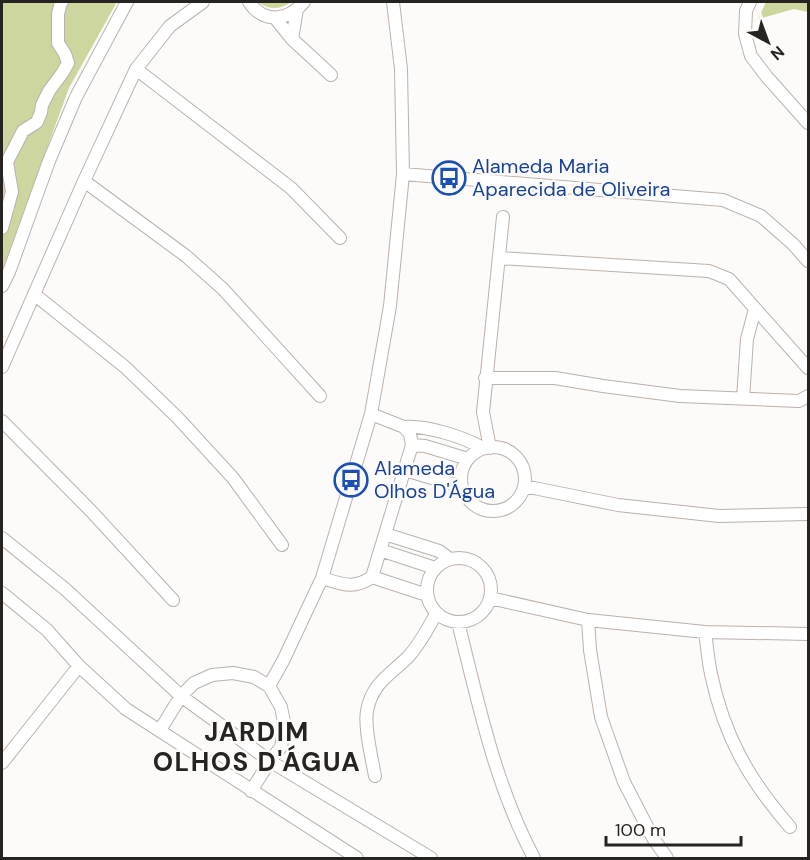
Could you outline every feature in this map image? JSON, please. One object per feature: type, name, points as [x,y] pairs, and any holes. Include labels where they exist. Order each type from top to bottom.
[{"type":"street","points":[[2,228],[12,192],[7,162],[23,131],[37,122],[49,91],[68,63],[58,43],[58,14],[60,2],[62,2]]},
{"type":"street","points":[[2,286],[9,273],[49,161],[76,97],[127,2]]},
{"type":"street","points":[[2,368],[136,69],[170,26],[203,2]]},
{"type":"street","points":[[249,2],[258,12],[275,18],[292,39],[331,75]]},
{"type":"street","points":[[269,686],[284,661],[322,578],[371,414],[390,306],[404,174],[401,69],[393,2]]},
{"type":"street","points":[[750,2],[744,34],[751,56],[808,123]]},
{"type":"street","points":[[275,18],[288,15],[301,5]]},
{"type":"street","points":[[292,39],[301,5]]},
{"type":"street","points":[[136,69],[291,188],[340,238]]},
{"type":"street","points":[[404,174],[723,200],[761,216],[793,244],[808,261]]},
{"type":"street","points":[[84,181],[186,256],[223,289],[320,396]]},
{"type":"street","points":[[486,448],[483,412],[485,378],[503,218]]},
{"type":"street","points":[[499,258],[709,271],[729,279],[808,368]]},
{"type":"street","points":[[34,294],[125,366],[177,417],[233,478],[282,544]]},
{"type":"street","points":[[743,399],[747,339],[755,309]]},
{"type":"street","points":[[485,378],[555,378],[680,396],[799,401],[808,396]]},
{"type":"street","points":[[371,414],[404,427],[417,426],[470,441],[486,448]]},
{"type":"street","points":[[2,421],[91,511],[173,600]]},
{"type":"street","points":[[322,578],[348,585],[362,584],[372,577],[412,445],[410,434],[404,427]]},
{"type":"street","points":[[412,445],[425,446],[468,459]]},
{"type":"street","points":[[496,447],[509,451],[519,460],[524,473],[524,486],[518,498],[508,507],[495,511],[482,510],[471,503],[463,492],[460,479],[463,466],[471,455],[486,448],[496,447]]},
{"type":"street","points":[[405,470],[462,486]]},
{"type":"street","points":[[524,486],[618,505],[719,516],[808,514]]},
{"type":"street","points":[[385,534],[439,551],[450,559]]},
{"type":"street","points":[[2,538],[65,589],[181,696],[270,761],[431,858]]},
{"type":"street","points":[[380,550],[435,568]]},
{"type":"street","points":[[450,559],[467,559],[482,567],[490,581],[490,598],[482,613],[468,621],[451,622],[436,614],[427,599],[427,582],[435,568],[450,559]]},
{"type":"street","points":[[372,577],[427,595]]},
{"type":"street","points":[[2,592],[47,630],[79,666],[126,709],[357,858]]},
{"type":"street","points":[[490,598],[588,620],[705,632],[808,634]]},
{"type":"street","points":[[375,776],[366,713],[372,693],[384,678],[408,657],[436,614]]},
{"type":"street","points":[[588,620],[590,650],[601,717],[624,782],[653,838],[667,858]]},
{"type":"street","points":[[458,622],[498,776],[521,835],[534,858]]},
{"type":"street","points":[[705,632],[711,674],[728,732],[745,767],[768,802],[790,827]]},
{"type":"street","points":[[2,763],[79,666]]},
{"type":"street","points":[[160,730],[181,696],[194,683],[212,675],[233,673],[254,677],[269,686],[281,707],[285,727],[281,747],[250,791]]},
{"type":"green space","points":[[2,2],[117,2],[69,88],[2,271]]},
{"type":"green space","points":[[258,2],[291,2],[274,8],[266,7]]},
{"type":"green space","points":[[766,2],[808,2],[808,12],[794,9],[758,19]]},
{"type":"place","name":"Alameda Maria Aparecida de Oliveira","points":[[449,178]]},
{"type":"place","name":"Alameda Olhos D'Água","points":[[351,480]]},
{"type":"district","name":"JARDIM OLHOS D'ÁGUA","points":[[257,747]]}]
